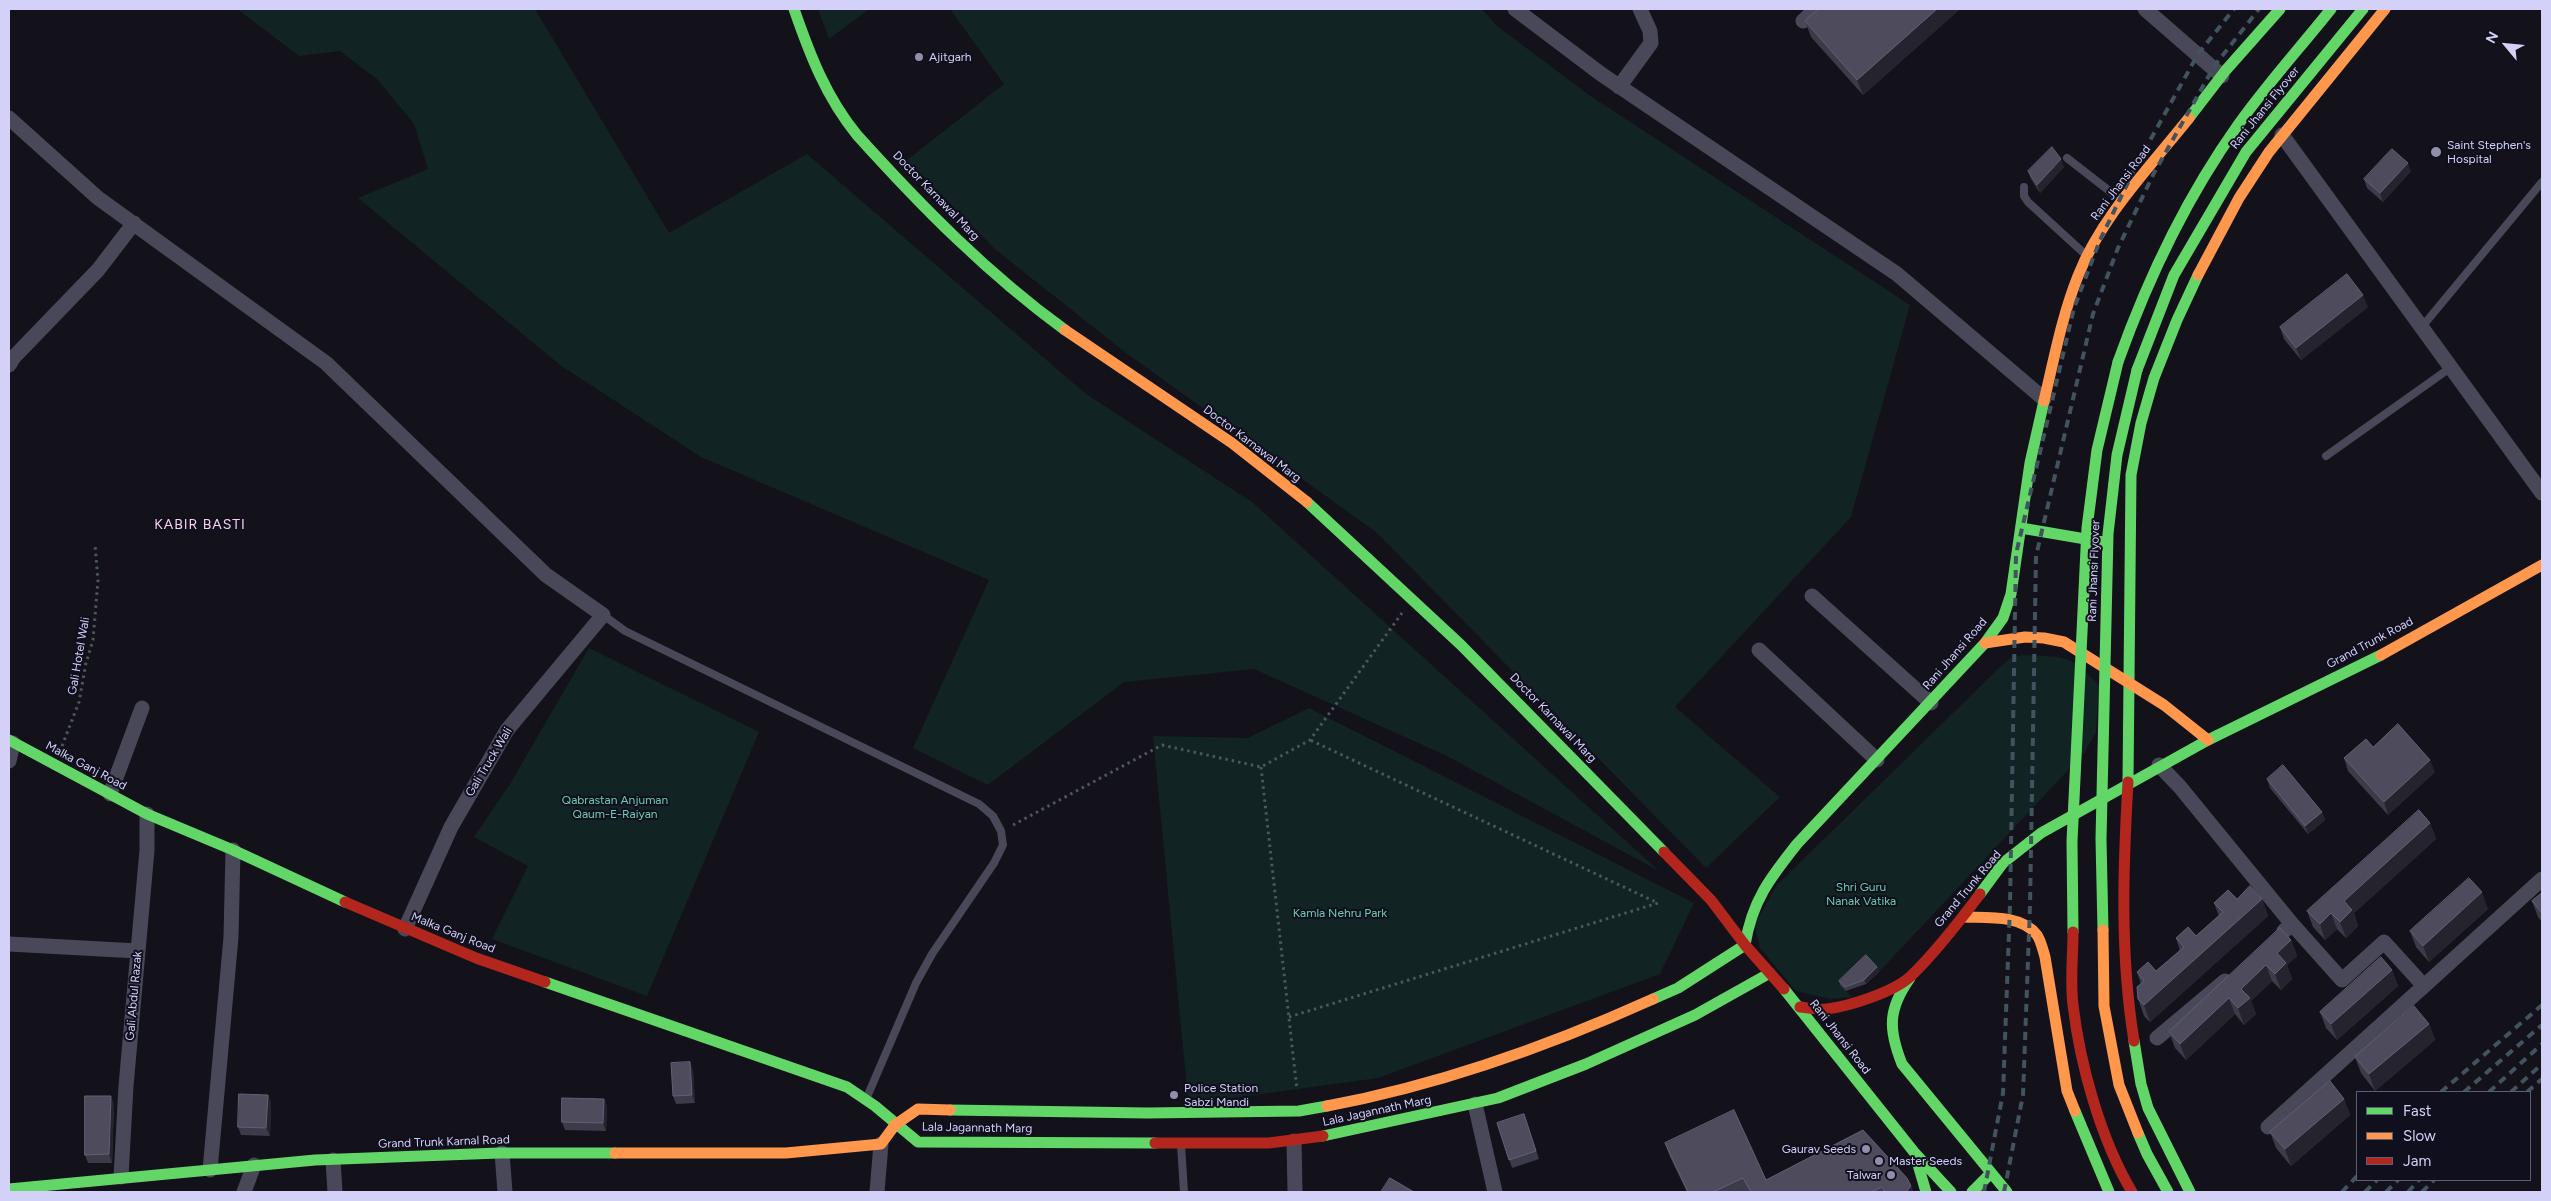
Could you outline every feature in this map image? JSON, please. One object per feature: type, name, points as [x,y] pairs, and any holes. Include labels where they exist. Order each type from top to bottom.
[{"type":"main road","name":"Doctor Karnawal Marg","points":[[794,9],[818,76],[834,106],[862,139],[943,225],[1008,286],[1082,341],[1201,422],[1302,498],[1466,649],[1711,900],[1745,945]]},
{"type":"main road","name":"Rani Jhansi Road","points":[[1951,1192],[1914,1152],[1800,1007],[1745,945],[1750,901],[1797,844],[1931,703],[1985,643],[2007,610],[2030,463],[2060,332],[2078,275],[2106,223],[2222,76],[2280,9]]},
{"type":"main road","name":"Rani Jhansi Flyover","points":[[2132,1192],[2117,1166],[2090,1090],[2073,1004],[2073,832],[2087,528],[2097,450],[2118,362],[2134,314],[2155,266],[2190,200],[2228,140],[2261,94],[2331,9]]},
{"type":"main road","name":"Rani Jhansi Flyover","points":[[2168,1192],[2147,1154],[2119,1085],[2104,1006],[2101,839],[2107,544],[2117,455],[2137,370],[2174,275],[2246,152],[2363,9]]},
{"type":"main road","points":[[2190,1192],[2178,1171],[2144,1096],[2128,1010],[2123,897],[2130,682],[2131,474],[2141,423],[2154,378],[2177,320],[2239,198],[2282,135],[2385,9]]},
{"type":"main road","points":[[2021,528],[2132,546]]},
{"type":"main road","name":"Grand Trunk Road","points":[[1800,1007],[1824,1009],[1844,1006],[1887,990],[1910,977],[1962,917],[2003,863],[2041,833],[2128,782],[2208,740],[2372,660],[2542,565]]},
{"type":"main road","points":[[1985,643],[2019,636],[2048,637],[2064,642],[2130,682],[2180,716],[2208,740]]},
{"type":"main road","name":"Malka Ganj Road","points":[[11,742],[147,814],[233,850],[405,929],[476,958],[847,1087],[867,1097],[895,1125]]},
{"type":"main road","points":[[1711,900],[1728,900]]},
{"type":"main road","points":[[1962,917],[2014,921],[2026,925],[2036,934],[2044,957],[2067,1092],[2109,1192]]},
{"type":"main road","name":"Lala Jagannath Marg","points":[[1745,945],[1678,988],[1584,1030],[1495,1063],[1348,1102],[1317,1123],[1294,1141],[1181,1144],[918,1142],[895,1125],[918,1110],[1147,1113],[1299,1111],[1317,1123],[1475,1104],[1498,1098],[1595,1060],[1695,1016],[1770,973]]},
{"type":"main road","points":[[1910,977],[1901,991],[1894,1008],[1892,1042],[1902,1064],[1990,1174],[2007,1192]]},
{"type":"main road","points":[[881,1144],[895,1125]]},
{"type":"main road","name":"Grand Trunk Karnal Road","points":[[9,1189],[70,1185],[121,1177],[254,1165],[333,1160],[502,1153],[782,1154],[835,1151],[881,1144]]},
{"type":"main road","points":[[1914,1152],[1926,1192]]},
{"type":"main road","points":[[1972,1192],[1990,1174]]},
{"type":"street","points":[[1515,9],[1619,87],[1897,274],[2044,399]]},
{"type":"street","points":[[1619,87],[1651,43],[1650,31],[1640,9]]},
{"type":"street","points":[[1803,21],[1816,9]]},
{"type":"street","points":[[2144,9],[2222,76]]},
{"type":"street","points":[[9,118],[98,198],[326,363],[546,575],[603,615]]},
{"type":"street","points":[[2282,135],[2542,493]]},
{"type":"street","points":[[9,365],[14,357],[98,270],[134,223]]},
{"type":"street","points":[[1812,596],[1931,703]]},
{"type":"street","name":"Gali Truck Wali","points":[[405,929],[451,827],[507,730],[603,615]]},
{"type":"street","points":[[1759,650],[1877,760]]},
{"type":"street","points":[[110,794],[142,708]]},
{"type":"street","points":[[9,761],[11,742]]},
{"type":"street","points":[[2159,766],[2180,787],[2292,924],[2342,980],[2384,942],[2424,986]]},
{"type":"street","name":"Gali Abdul Razak","points":[[121,1177],[126,1086],[147,850],[147,814]]},
{"type":"street","points":[[210,1170],[231,937],[233,850]]},
{"type":"street","points":[[2268,1127],[2542,879]]},
{"type":"street","points":[[2270,943],[2292,924]]},
{"type":"street","points":[[9,944],[138,952]]},
{"type":"street","points":[[2157,1038],[2240,969]]},
{"type":"street","points":[[1475,1104],[1495,1192]]},
{"type":"street","points":[[1294,1141],[1295,1192]]},
{"type":"street","points":[[877,1192],[881,1144]]},
{"type":"street","points":[[502,1153],[505,1192]]},
{"type":"street","points":[[333,1160],[335,1192]]},
{"type":"street","points":[[244,1192],[254,1165]]},
{"type":"lane","points":[[2067,158],[2123,201]]},
{"type":"lane","points":[[2421,328],[2542,182]]},
{"type":"lane","points":[[2024,187],[2024,196],[2034,208],[2088,257]]},
{"type":"lane","points":[[2326,456],[2450,368]]},
{"type":"lane","points":[[603,615],[625,631],[979,804],[993,816],[1001,832],[1003,846],[994,863],[932,954],[916,983],[867,1097]]},
{"type":"lane","points":[[1181,1144],[1184,1192]]},
{"type":"path","name":"Gali Hotel Wali","points":[[54,764],[79,702],[86,663],[93,640],[98,580],[95,545]]},
{"type":"path","points":[[1001,832],[1162,745],[1261,767],[1310,740],[1412,599]]},
{"type":"path","points":[[1289,1017],[1658,903],[1310,740]]},
{"type":"path","points":[[1261,767],[1299,1111]]},
{"type":"green space","points":[[237,9],[535,9],[669,233],[807,154],[1086,394],[1252,502],[1659,871],[1447,756],[1254,669],[1124,682],[988,785],[913,748],[989,580],[701,457],[560,365],[358,198],[428,169],[414,124],[377,79],[340,51],[299,56]]},
{"type":"green space","points":[[818,9],[869,9],[829,39]]},
{"type":"green space","points":[[950,9],[1482,9],[1497,26],[1589,95],[1910,305],[1851,517],[1675,707],[1780,797],[1706,868],[1376,532],[1126,353],[996,250],[907,160],[1004,84]]},
{"type":"green space","name":"Qabrastan Anjuman Qaum-E-Raiyan","points":[[589,648],[759,732],[647,996],[492,939],[528,866],[474,837],[510,784]]},
{"type":"green space","name":"Shri Guru Nanak Vatika","points":[[2023,655],[2065,659],[2080,667],[2099,685],[2096,732],[2085,752],[1879,972],[1867,960],[1841,985],[1852,997],[1830,999],[1796,991],[1760,948],[1756,932],[1757,920],[1777,885],[2000,667],[2010,658]]},
{"type":"green space","name":"Kamla Nehru Park","points":[[1309,708],[1694,903],[1660,974],[1378,1078],[1232,1098],[1188,1099],[1153,736],[1248,738]]},
{"type":"building","points":[[1819,9],[1937,9],[1857,80],[1805,21]]},
{"type":"building","points":[[2052,147],[2061,159],[2037,185],[2028,171]]},
{"type":"building","points":[[2392,149],[2408,163],[2380,193],[2364,179]]},
{"type":"building","points":[[2347,274],[2363,295],[2296,348],[2280,327]]},
{"type":"building","points":[[2398,724],[2430,760],[2384,802],[2344,758],[2366,739],[2373,747]]},
{"type":"building","points":[[2283,765],[2322,812],[2305,826],[2267,779]]},
{"type":"building","points":[[2419,810],[2430,823],[2344,901],[2352,910],[2340,922],[2331,913],[2320,924],[2307,911]]},
{"type":"building","points":[[2469,878],[2482,892],[2423,946],[2410,931]]},
{"type":"building","points":[[2250,886],[2262,899],[2144,1005],[2138,999],[2137,987],[2144,981],[2137,972],[2148,962],[2156,971],[2184,947],[2176,938],[2188,927],[2196,936],[2223,912],[2214,903],[2228,890],[2237,899]]},
{"type":"building","points":[[2542,893],[2542,913],[2532,901]]},
{"type":"building","points":[[2280,928],[2291,940],[2277,953],[2286,963],[2275,974],[2266,965],[2241,989],[2250,998],[2238,1008],[2229,998],[2180,1044],[2169,1032]]},
{"type":"building","points":[[1866,955],[1877,967],[1864,980],[1845,987],[1839,981]]},
{"type":"building","points":[[2381,957],[2392,970],[2331,1024],[2320,1012]]},
{"type":"building","points":[[2414,1006],[2429,1024],[2369,1074],[2355,1057]]},
{"type":"building","points":[[690,1062],[692,1095],[673,1096],[671,1063]]},
{"type":"building","points":[[2330,1081],[2344,1099],[2285,1149],[2270,1132]]},
{"type":"building","points":[[239,1094],[268,1095],[266,1128],[238,1127]]},
{"type":"building","points":[[85,1096],[111,1096],[109,1154],[85,1155]]},
{"type":"building","points":[[562,1098],[604,1099],[603,1123],[562,1122]]},
{"type":"building","points":[[1734,1110],[1766,1180],[1863,1130],[1907,1178],[1911,1186],[1906,1192],[1885,1192],[1882,1187],[1871,1192],[1751,1192],[1743,1178],[1713,1192],[1688,1192],[1665,1143]]},
{"type":"building","points":[[1524,1114],[1536,1151],[1509,1160],[1497,1123]]},
{"type":"building","points":[[1390,1178],[1414,1192],[1381,1192]]},
{"type":"railway","points":[[1984,1192],[2003,1093],[2010,905],[2016,554],[2074,308],[2100,240],[2137,164],[2198,54],[2234,9]]},
{"type":"railway","points":[[2004,1192],[2023,1095],[2030,906],[2036,556],[2093,314],[2118,248],[2154,173],[2215,65],[2259,9]]},
{"type":"railway","points":[[2442,1091],[2542,1005]]},
{"type":"railway","points":[[2465,1091],[2542,1025]]},
{"type":"railway","points":[[2490,1091],[2542,1044]]},
{"type":"railway","points":[[2512,1091],[2542,1064]]},
{"type":"railway","points":[[2528,1091],[2542,1079]]},
{"type":"railway","points":[[2342,1192],[2356,1177]]},
{"type":"railway","points":[[2365,1192],[2376,1181]]},
{"type":"railway","points":[[2386,1192],[2397,1181]]},
{"type":"railway","points":[[2408,1192],[2418,1181]]},
{"type":"railway","points":[[2422,1192],[2433,1181]]},
{"type":"traffic: fast","points":[[794,9],[820,75],[836,106],[857,135],[956,238],[1009,286],[1065,330]]},
{"type":"traffic: fast","points":[[2189,118],[2226,70],[2280,9]]},
{"type":"traffic: fast","points":[[2118,362],[2155,269],[2202,181],[2249,110],[2331,9]]},
{"type":"traffic: fast","points":[[2137,370],[2174,275],[2246,152],[2363,9]]},
{"type":"traffic: fast","points":[[2128,782],[2131,475],[2141,423],[2154,378],[2177,320],[2198,275]]},
{"type":"traffic: fast","points":[[2073,932],[2072,841],[2087,528],[2097,450],[2118,362]]},
{"type":"traffic: fast","points":[[2103,930],[2101,839],[2108,534],[2117,455],[2137,370]]},
{"type":"traffic: fast","points":[[1745,945],[1748,929],[1757,903],[1778,868],[1797,844],[1985,643],[2003,618],[2011,594],[2030,463],[2044,401]]},
{"type":"traffic: fast","points":[[1307,502],[1461,645],[1664,852]]},
{"type":"traffic: fast","points":[[2021,528],[2103,542]]},
{"type":"traffic: fast","points":[[1980,894],[2003,863],[2041,833],[2208,740],[2381,655]]},
{"type":"traffic: fast","points":[[9,740],[147,814],[233,850],[345,902]]},
{"type":"traffic: fast","points":[[1653,999],[1678,988],[1745,945]]},
{"type":"traffic: fast","points":[[1323,1136],[1498,1098],[1586,1064],[1695,1015],[1770,973]]},
{"type":"traffic: fast","points":[[1910,978],[1898,1000],[1893,1020],[1894,1040],[1902,1064],[2007,1192]]},
{"type":"traffic: fast","points":[[545,982],[847,1087],[875,1106],[918,1142],[1155,1143]]},
{"type":"traffic: fast","points":[[1784,989],[1914,1152],[1951,1192]]},
{"type":"traffic: fast","points":[[2134,1041],[2141,1084],[2148,1108],[2190,1192]]},
{"type":"traffic: fast","points":[[950,1110],[1147,1113],[1299,1111],[1327,1106]]},
{"type":"traffic: fast","points":[[2075,1111],[2109,1192]]},
{"type":"traffic: fast","points":[[2138,1133],[2168,1192]]},
{"type":"traffic: fast","points":[[9,1189],[315,1160],[499,1153],[615,1153]]},
{"type":"traffic: fast","points":[[1916,1158],[1926,1192]]},
{"type":"traffic: fast","points":[[1972,1192],[1990,1174]]},
{"type":"traffic: slow","points":[[2198,275],[2239,198],[2269,152],[2385,9]]},
{"type":"traffic: slow","points":[[2044,401],[2067,306],[2088,254],[2113,213],[2189,118]]},
{"type":"traffic: slow","points":[[1065,330],[1232,443],[1307,502]]},
{"type":"traffic: slow","points":[[2381,655],[2542,565]]},
{"type":"traffic: slow","points":[[1985,643],[2025,637],[2064,642],[2164,705],[2208,740]]},
{"type":"traffic: slow","points":[[1963,917],[2013,920],[2022,923],[2037,935],[2045,957],[2067,1091],[2075,1111]]},
{"type":"traffic: slow","points":[[2103,930],[2104,1006],[2119,1085],[2138,1133]]},
{"type":"traffic: slow","points":[[1327,1106],[1411,1087],[1493,1062],[1574,1033],[1653,999]]},
{"type":"traffic: slow","points":[[615,1153],[786,1153],[881,1144],[895,1125],[918,1109],[950,1110]]},
{"type":"traffic: jam","points":[[2128,782],[2124,912],[2126,976],[2134,1041]]},
{"type":"traffic: jam","points":[[1664,852],[1711,900],[1745,945],[1784,989]]},
{"type":"traffic: jam","points":[[1800,1007],[1824,1009],[1847,1005],[1883,993],[1903,982],[1938,947],[1980,894]]},
{"type":"traffic: jam","points":[[345,902],[476,958],[545,982]]},
{"type":"traffic: jam","points":[[2073,932],[2072,996],[2081,1052],[2102,1126],[2132,1192]]},
{"type":"traffic: jam","points":[[1155,1143],[1269,1143],[1323,1136]]},
{"type":"place","name":"Ajitgarh","points":[[919,57]]},
{"type":"place","name":"Saint Stephen's Hospital","points":[[2436,152]]},
{"type":"place","name":"Police Station Sabzi Mandi","points":[[1174,1095]]},
{"type":"place","name":"Gaurav Seeds","points":[[1866,1149]]},
{"type":"place","name":"Master Seeds","points":[[1879,1161]]},
{"type":"place","name":"Talwar","points":[[1891,1175]]},
{"type":"district","name":"KABIR BASTI","points":[[200,525]]}]
